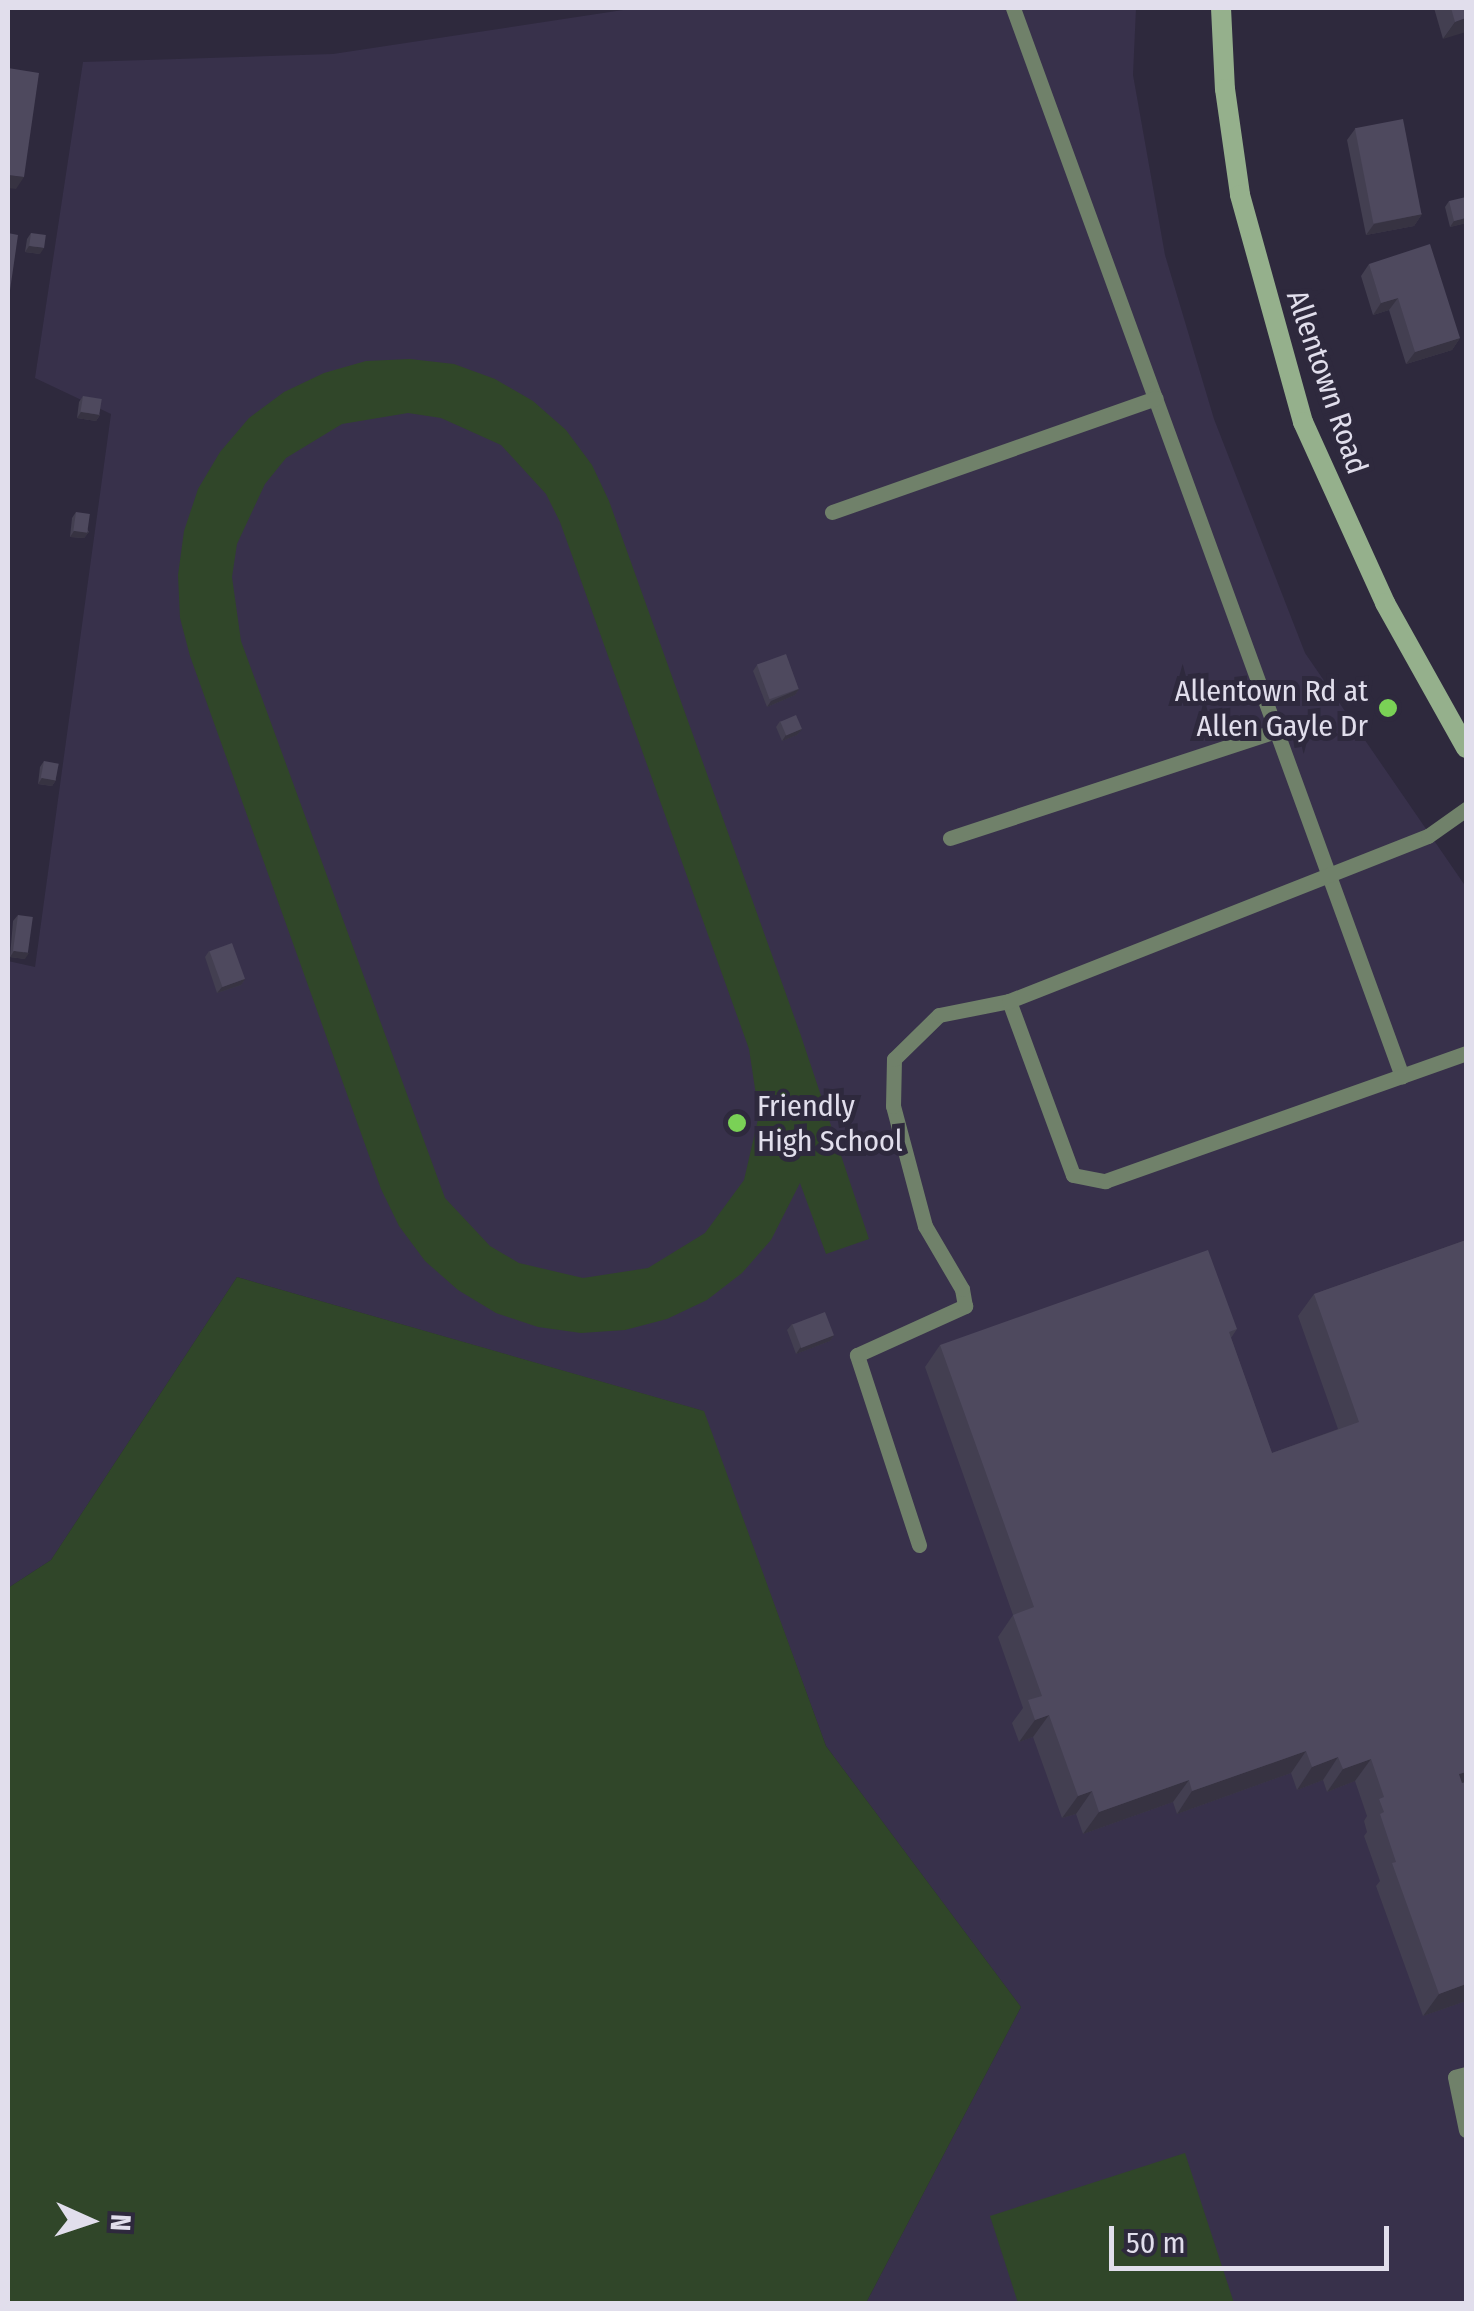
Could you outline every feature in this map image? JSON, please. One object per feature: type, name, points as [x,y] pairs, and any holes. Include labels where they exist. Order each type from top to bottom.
[{"type":"main road","name":"Allentown Road","points":[[1221,8],[1225,89],[1240,195],[1256,267],[1302,422],[1385,603],[1466,748]]},
{"type":"lane","points":[[1013,8],[1402,1076]]},
{"type":"lane","points":[[832,512],[1154,398]]},
{"type":"lane","points":[[950,838],[1276,731]]},
{"type":"lane","points":[[919,1545],[857,1355],[964,1306],[962,1289],[925,1226],[893,1106],[894,1059],[939,1015],[1008,1001],[1428,836],[1466,808]]},
{"type":"lane","points":[[1008,1001],[1073,1174],[1106,1181],[1466,1053]]},
{"type":"lane","points":[[1466,2074],[1454,2077],[1466,2130]]},
{"type":"shaded area","name":"Friendly High School","points":[[636,8],[1136,8],[1133,75],[1165,255],[1214,419],[1305,653],[1466,887],[1466,2303],[866,2303],[1021,2007],[826,1746],[703,1411],[237,1277],[51,1560],[8,1588],[8,961],[35,967],[111,414],[35,378],[83,62],[333,54]]},
{"type":"green space","points":[[410,359],[454,364],[495,379],[533,401],[566,430],[592,465],[609,501],[800,1033],[869,1239],[826,1254],[800,1183],[771,1240],[742,1273],[707,1300],[667,1319],[625,1330],[581,1333],[538,1327],[496,1313],[458,1290],[425,1261],[399,1226],[381,1189],[190,656],[180,618],[178,575],[184,531],[198,489],[220,452],[249,418],[284,392],[324,373],[366,361]],"holes":[[[408,413],[441,418],[501,445],[546,494],[560,522],[749,1049],[759,1115],[744,1180],[705,1233],[648,1268],[583,1278],[519,1263],[490,1246],[445,1198],[241,641],[232,577],[237,544],[265,484],[286,458],[342,424]]]},
{"type":"green space","points":[[237,1277],[704,1411],[826,1746],[1021,2007],[866,2303],[8,2303],[8,1588],[51,1560]]},
{"type":"green space","points":[[1185,2153],[1234,2303],[1018,2303],[990,2216]]},
{"type":"building","points":[[1451,8],[1466,8],[1466,18],[1455,22]]},
{"type":"building","points":[[8,68],[39,73],[24,177],[8,175]]},
{"type":"building","points":[[1403,119],[1422,214],[1373,224],[1355,128]]},
{"type":"building","points":[[1466,197],[1466,218],[1454,221],[1449,201]]},
{"type":"building","points":[[8,233],[18,235],[8,304]]},
{"type":"building","points":[[31,233],[46,235],[44,248],[29,246]]},
{"type":"building","points":[[1430,244],[1460,338],[1415,352],[1398,298],[1381,303],[1369,264]]},
{"type":"building","points":[[83,396],[102,399],[99,415],[80,412]]},
{"type":"building","points":[[76,512],[90,514],[87,533],[73,531]]},
{"type":"building","points":[[786,654],[799,689],[770,699],[757,665]]},
{"type":"building","points":[[796,715],[802,729],[786,735],[780,722]]},
{"type":"building","points":[[44,761],[59,764],[55,781],[41,778]]},
{"type":"building","points":[[18,915],[33,917],[28,953],[13,951]]},
{"type":"building","points":[[232,943],[245,979],[222,987],[209,951]]},
{"type":"building","points":[[1466,1240],[1466,1772],[1459,1774],[1462,1783],[1466,1782],[1466,1984],[1439,1994],[1392,1863],[1396,1862],[1380,1814],[1384,1812],[1379,1799],[1384,1797],[1371,1759],[1343,1769],[1338,1757],[1312,1767],[1306,1751],[1192,1791],[1189,1780],[1099,1812],[1092,1791],[1078,1796],[1049,1715],[1035,1720],[1028,1700],[1042,1696],[1013,1615],[1034,1607],[940,1345],[1208,1250],[1237,1329],[1229,1332],[1272,1453],[1359,1422],[1314,1294]]},
{"type":"building","points":[[825,1312],[834,1335],[801,1348],[792,1325]]},
{"type":"place","name":"Allentown Rd at Allen Gayle Dr","points":[[1388,708]]},
{"type":"place","name":"Friendly High School","points":[[737,1123]]}]
